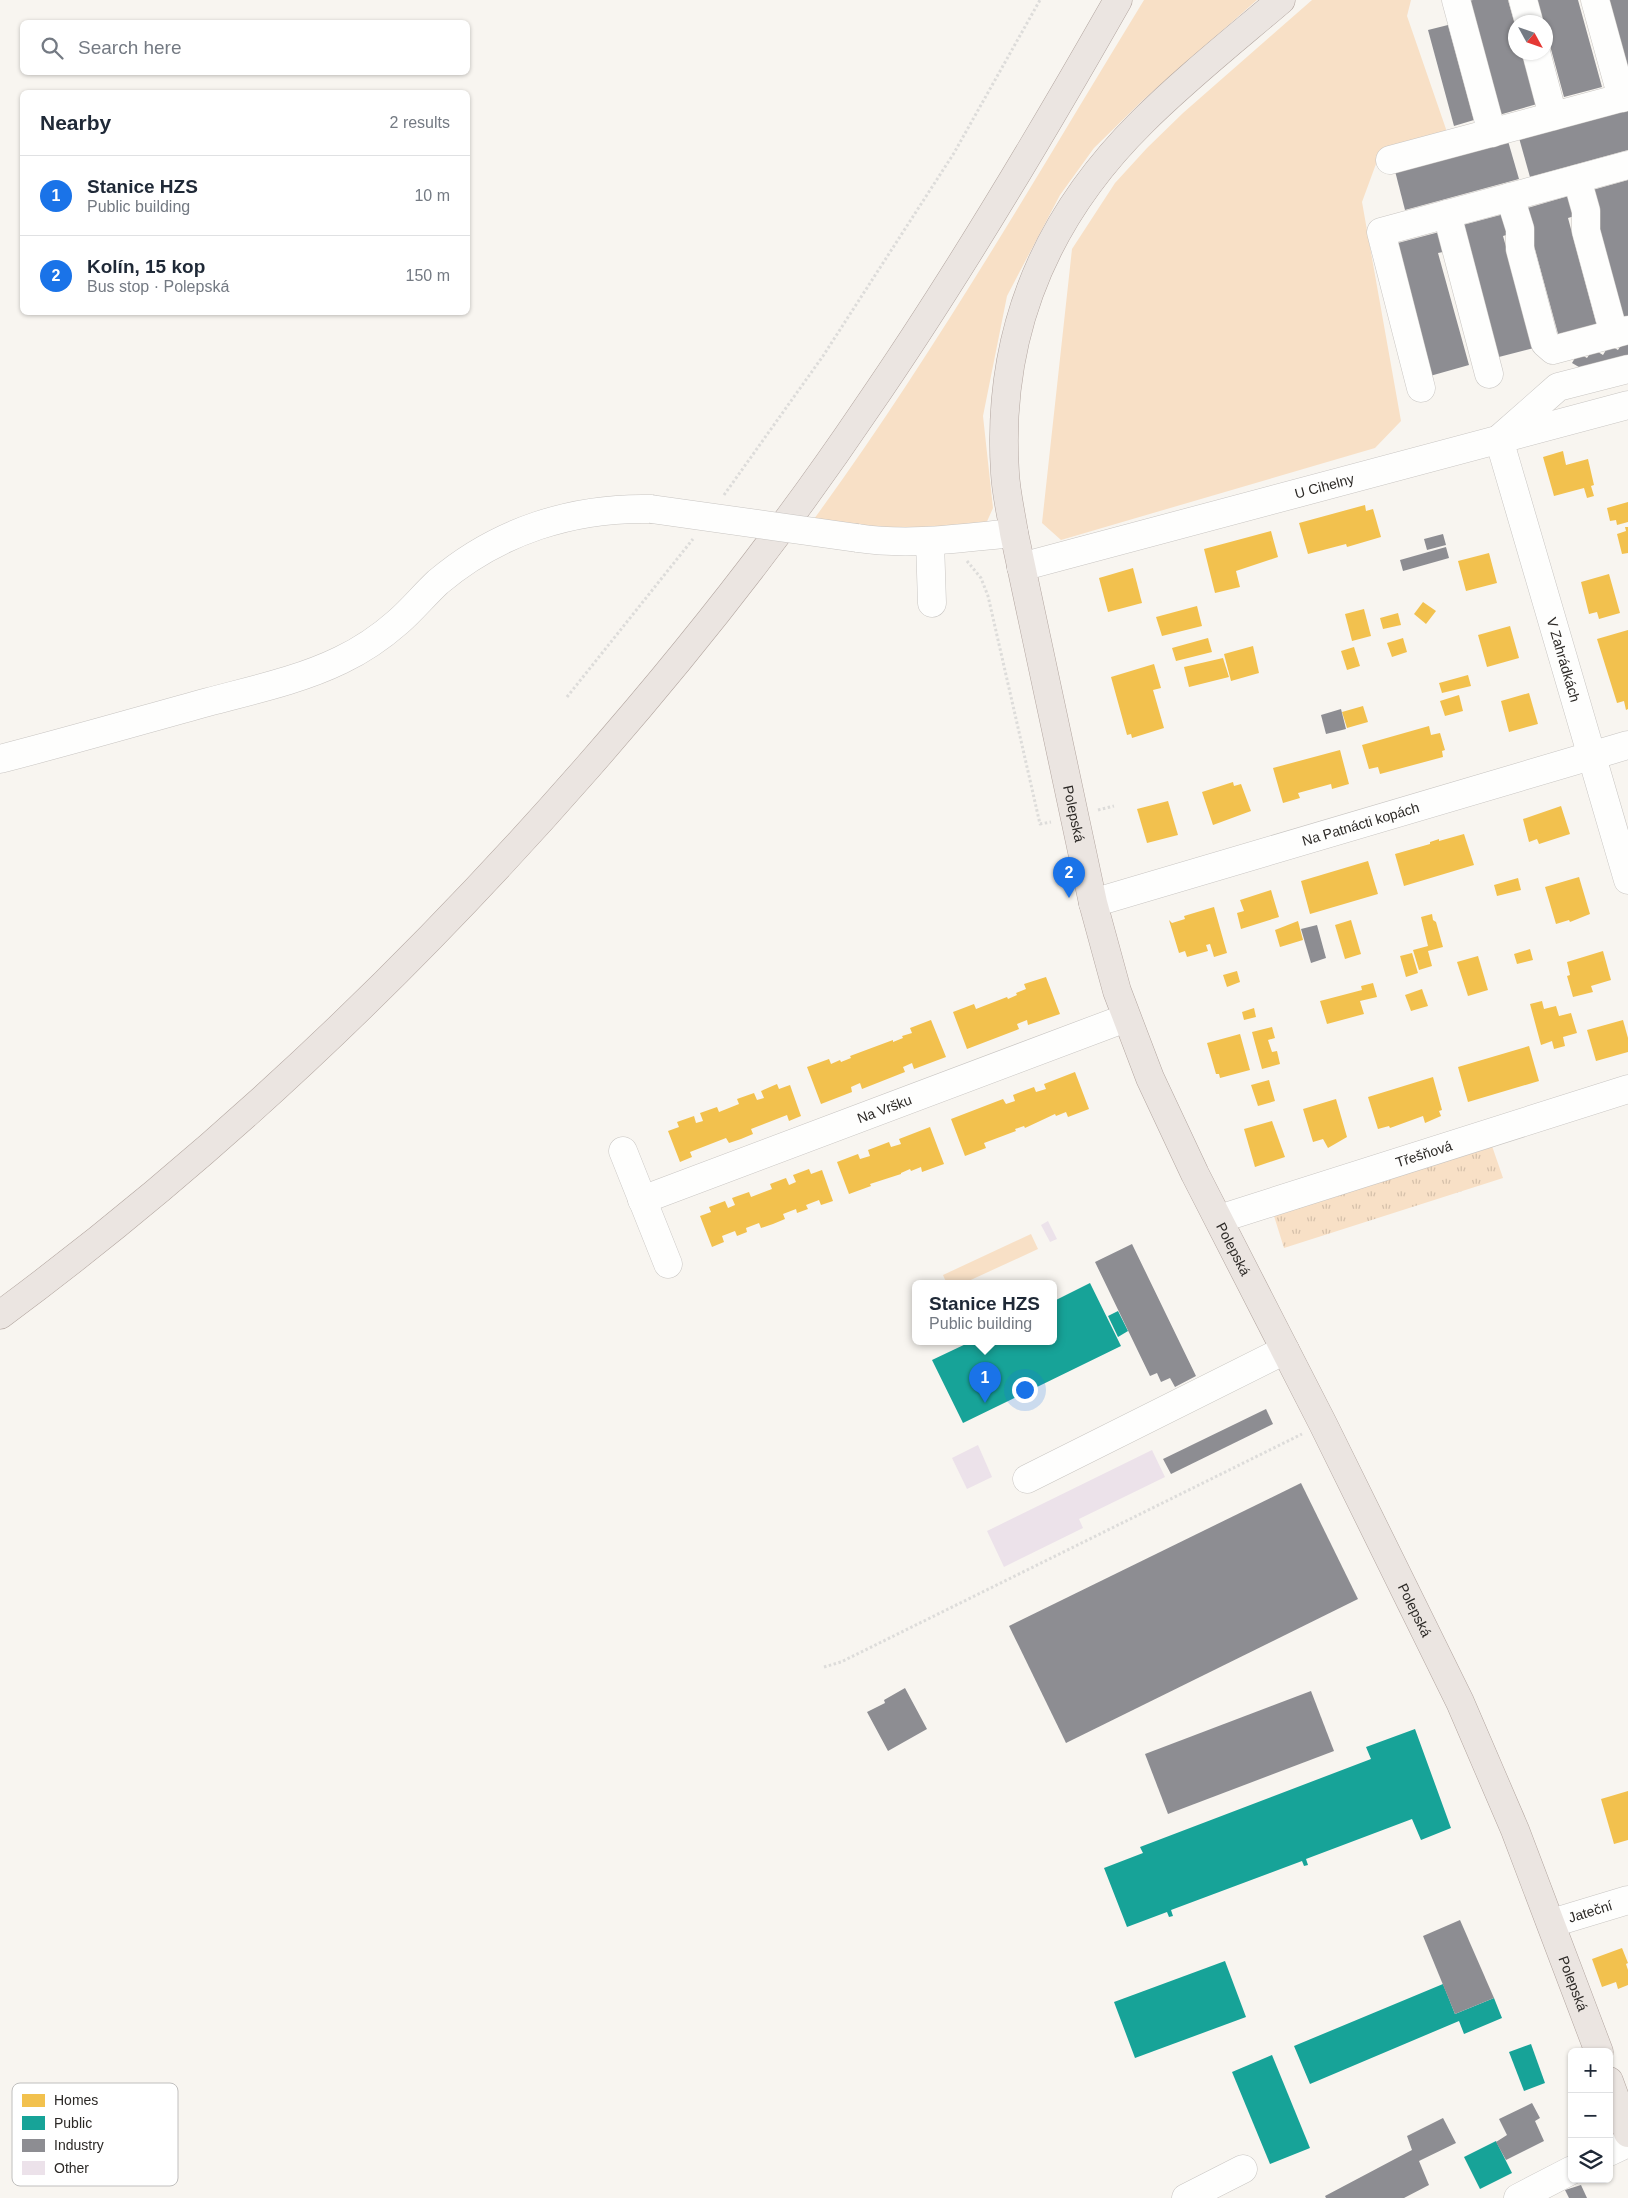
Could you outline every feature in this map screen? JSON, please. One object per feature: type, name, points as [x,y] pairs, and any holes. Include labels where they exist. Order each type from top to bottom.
[{"type":"main road","points":[[0,1315],[118,1223],[208,1147],[306,1060],[424,945],[534,829],[651,694],[761,555],[865,411],[956,273],[1118,0]]},
{"type":"main road","name":"Polepská","points":[[1281,0],[1141,123],[1112,154],[1072,204],[1043,258],[1022,310],[1009,367],[1004,404],[1005,475],[1014,533],[1093,903],[1103,945],[1126,1018],[1154,1087],[1195,1174],[1323,1424],[1460,1702],[1515,1830],[1552,1923],[1597,2048]]},
{"type":"main road","points":[[1613,2092],[1628,2133]]},
{"type":"street","points":[[1456,0],[1492,133]]},
{"type":"street","points":[[1523,0],[1527,15]]},
{"type":"street","points":[[1390,160],[1625,97],[1595,0]]},
{"type":"street","points":[[1538,60],[1553,116]]},
{"type":"street","points":[[1421,388],[1381,232],[1628,165]]},
{"type":"street","points":[[1510,197],[1520,229],[1520,249],[1545,343],[1553,350],[1621,332],[1586,231],[1586,211],[1577,179]]},
{"type":"street","points":[[1447,214],[1489,374]]},
{"type":"street","points":[[1499,439],[1558,387],[1628,370]]},
{"type":"street","name":"U Cihelny","points":[[1021,567],[1628,405]]},
{"type":"street","name":"V Zahrádkách","points":[[1499,439],[1628,880]]},
{"type":"street","points":[[0,759],[289,680],[340,661],[372,642],[399,621],[422,597],[456,568],[508,537],[550,521],[580,514],[618,508],[651,509],[881,542],[930,542],[1014,533]]},
{"type":"street","points":[[930,542],[932,603]]},
{"type":"street","name":"Na Patnácti kopách","points":[[1093,903],[1628,745]]},
{"type":"street","name":"Na Vršku","points":[[642,1200],[1126,1018]]},
{"type":"street","name":"Třešňová","points":[[1219,1218],[1628,1089]]},
{"type":"street","points":[[623,1151],[668,1264]]},
{"type":"street","points":[[1027,1480],[1285,1350]]},
{"type":"street","name":"Jateční","points":[[1552,1923],[1628,1900]]},
{"type":"street","points":[[1613,2150],[1628,2143]]},
{"type":"street","points":[[1186,2198],[1243,2169]]},
{"type":"street","points":[[1518,2198],[1568,2172]]},
{"type":"path","points":[[722,499],[823,356],[954,153],[1040,0]]},
{"type":"path","points":[[567,697],[694,538]]},
{"type":"path","points":[[962,558],[974,568],[988,596],[1040,824],[1114,806]]},
{"type":"path","points":[[824,1667],[841,1662],[1323,1424]]},
{"type":"green space","points":[[1144,0],[1257,0],[1143,100],[1094,148],[1060,195],[1007,296],[983,416],[993,508],[985,526],[912,532],[814,519],[859,456],[943,328]]},
{"type":"green space","points":[[1312,0],[1411,0],[1407,16],[1447,132],[1380,153],[1362,202],[1401,421],[1375,448],[1061,540],[1042,523],[1072,249],[1115,183],[1147,148],[1183,113]]},
{"type":"green space","points":[[1492,1146],[1503,1178],[1284,1248],[1274,1216]]},
{"type":"green space","points":[[1031,1234],[1038,1249],[971,1280],[945,1280],[943,1275]]},
{"type":"building: Homes","points":[[1563,451],[1566,465],[1588,459],[1594,485],[1591,486],[1594,496],[1587,498],[1584,488],[1554,496],[1543,457]]},
{"type":"building: Homes","points":[[1628,502],[1628,522],[1617,525],[1616,520],[1610,521],[1607,508]]},
{"type":"building: Homes","points":[[1365,505],[1366,511],[1373,509],[1381,537],[1347,547],[1346,544],[1308,554],[1299,523]]},
{"type":"building: Homes","points":[[1625,527],[1628,527],[1628,553],[1622,554],[1617,534],[1626,531]]},
{"type":"building: Homes","points":[[1271,531],[1278,557],[1236,571],[1240,587],[1215,593],[1204,549]]},
{"type":"building: Homes","points":[[1489,553],[1497,583],[1466,591],[1458,561]]},
{"type":"building: Homes","points":[[1133,568],[1142,603],[1108,612],[1099,578]]},
{"type":"building: Homes","points":[[1609,574],[1620,613],[1599,619],[1597,612],[1589,614],[1581,582]]},
{"type":"building: Homes","points":[[1423,602],[1436,611],[1426,624],[1414,614]]},
{"type":"building: Homes","points":[[1197,606],[1202,626],[1162,636],[1156,617]]},
{"type":"building: Homes","points":[[1364,609],[1371,636],[1352,641],[1345,614]]},
{"type":"building: Homes","points":[[1398,613],[1401,625],[1383,629],[1380,618]]},
{"type":"building: Homes","points":[[1510,626],[1519,658],[1487,667],[1478,635]]},
{"type":"building: Homes","points":[[1628,630],[1628,709],[1626,710],[1624,701],[1617,703],[1597,639]]},
{"type":"building: Homes","points":[[1208,638],[1212,652],[1176,661],[1172,648]]},
{"type":"building: Homes","points":[[1403,638],[1407,652],[1392,657],[1387,643]]},
{"type":"building: Homes","points":[[1253,646],[1259,673],[1231,681],[1224,654]]},
{"type":"building: Homes","points":[[1354,647],[1360,666],[1347,670],[1341,651]]},
{"type":"building: Homes","points":[[1223,658],[1229,677],[1189,687],[1184,667]]},
{"type":"building: Homes","points":[[1154,664],[1161,688],[1153,690],[1164,728],[1132,738],[1131,734],[1127,735],[1111,677]]},
{"type":"building: Homes","points":[[1468,675],[1471,686],[1442,693],[1439,683]]},
{"type":"building: Homes","points":[[1529,693],[1538,724],[1509,732],[1501,701]]},
{"type":"building: Homes","points":[[1459,695],[1463,711],[1445,716],[1440,701]]},
{"type":"building: Homes","points":[[1363,706],[1368,722],[1347,728],[1342,712]]},
{"type":"building: Homes","points":[[1429,726],[1431,735],[1440,733],[1445,750],[1442,751],[1443,757],[1380,774],[1378,767],[1369,769],[1362,745]]},
{"type":"building: Homes","points":[[1340,750],[1349,784],[1332,789],[1331,784],[1298,793],[1300,798],[1283,803],[1273,768]]},
{"type":"building: Homes","points":[[1233,782],[1234,786],[1241,784],[1251,811],[1213,825],[1202,792]]},
{"type":"building: Homes","points":[[1168,801],[1178,835],[1147,843],[1137,809]]},
{"type":"building: Homes","points":[[1561,806],[1570,834],[1539,844],[1537,839],[1529,842],[1523,819]]},
{"type":"building: Homes","points":[[1464,834],[1474,865],[1404,886],[1395,854],[1430,844],[1430,842],[1439,839],[1439,841]]},
{"type":"building: Homes","points":[[1368,861],[1378,894],[1310,914],[1301,881]]},
{"type":"building: Homes","points":[[1579,877],[1590,914],[1570,922],[1569,920],[1556,924],[1545,887]]},
{"type":"building: Homes","points":[[1518,878],[1521,890],[1497,896],[1494,885]]},
{"type":"building: Homes","points":[[1271,890],[1279,917],[1241,929],[1237,913],[1244,911],[1240,900]]},
{"type":"building: Homes","points":[[1214,907],[1227,953],[1214,957],[1210,944],[1206,945],[1208,951],[1187,957],[1185,951],[1179,953],[1169,920],[1172,923],[1185,919],[1184,916]]},
{"type":"building: Homes","points":[[1432,914],[1443,947],[1428,951],[1432,966],[1419,970],[1413,950],[1428,946],[1421,917]]},
{"type":"building: Homes","points":[[1351,920],[1361,954],[1345,959],[1335,925]]},
{"type":"building: Homes","points":[[1298,921],[1303,940],[1280,947],[1275,930]]},
{"type":"building: Homes","points":[[1530,949],[1533,960],[1517,964],[1514,954]]},
{"type":"building: Homes","points":[[1603,951],[1611,980],[1591,986],[1593,992],[1573,997],[1567,976],[1570,975],[1567,962]]},
{"type":"building: Homes","points":[[1412,953],[1418,973],[1406,977],[1400,956]]},
{"type":"building: Homes","points":[[1478,956],[1488,990],[1468,996],[1457,962]]},
{"type":"building: Homes","points":[[1237,971],[1240,982],[1227,987],[1223,975]]},
{"type":"building: Homes","points":[[1046,977],[1060,1014],[1028,1025],[1027,1020],[1017,1024],[1019,1029],[967,1049],[953,1012],[974,1004],[976,1009],[1007,997],[1008,999],[1026,989],[1024,984]]},
{"type":"building: Homes","points":[[1373,983],[1377,997],[1360,1001],[1364,1014],[1327,1024],[1320,1001],[1362,990],[1361,986]]},
{"type":"building: Homes","points":[[1422,989],[1428,1006],[1411,1011],[1405,995]]},
{"type":"building: Homes","points":[[1542,1001],[1544,1009],[1556,1006],[1559,1016],[1571,1013],[1577,1033],[1563,1037],[1565,1046],[1554,1049],[1552,1041],[1541,1045],[1530,1004]]},
{"type":"building: Homes","points":[[1254,1008],[1256,1017],[1244,1020],[1242,1012]]},
{"type":"building: Homes","points":[[931,1020],[946,1057],[914,1069],[912,1063],[903,1067],[905,1072],[862,1089],[860,1083],[851,1087],[852,1092],[821,1104],[807,1067],[829,1059],[831,1064],[840,1060],[841,1062],[851,1058],[850,1056],[903,1038],[902,1036],[912,1033],[910,1028]]},
{"type":"building: Homes","points":[[1623,1020],[1628,1038],[1628,1052],[1596,1061],[1587,1030]]},
{"type":"building: Homes","points":[[1272,1027],[1275,1038],[1268,1040],[1272,1052],[1277,1051],[1280,1064],[1262,1069],[1252,1032]]},
{"type":"building: Homes","points":[[1240,1034],[1250,1070],[1220,1078],[1219,1074],[1216,1074],[1207,1043]]},
{"type":"building: Homes","points":[[1529,1046],[1539,1081],[1468,1102],[1458,1067]]},
{"type":"building: Homes","points":[[1075,1072],[1089,1109],[1068,1117],[1066,1112],[1056,1116],[1055,1114],[1025,1128],[1024,1126],[1015,1129],[1016,1131],[984,1143],[986,1148],[965,1156],[951,1119],[1003,1099],[1006,1104],[1015,1101],[1013,1095],[1034,1087],[1036,1092],[1046,1089],[1044,1084]]},
{"type":"building: Homes","points":[[1433,1077],[1442,1110],[1439,1111],[1441,1116],[1425,1123],[1423,1116],[1390,1128],[1389,1126],[1378,1129],[1368,1097]]},
{"type":"building: Homes","points":[[1269,1080],[1275,1101],[1258,1106],[1251,1085]]},
{"type":"building: Homes","points":[[777,1084],[779,1089],[790,1085],[801,1116],[789,1121],[787,1115],[751,1129],[753,1134],[729,1143],[726,1138],[690,1152],[692,1157],[680,1162],[668,1131],[679,1127],[677,1122],[694,1116],[696,1123],[703,1121],[700,1113],[717,1107],[719,1112],[739,1104],[737,1099],[754,1093],[757,1100],[764,1098],[761,1091]]},
{"type":"building: Homes","points":[[1336,1099],[1347,1137],[1328,1148],[1323,1139],[1313,1142],[1303,1109]]},
{"type":"building: Homes","points":[[1272,1121],[1285,1157],[1255,1167],[1244,1129]]},
{"type":"building: Homes","points":[[930,1127],[944,1164],[922,1172],[921,1167],[911,1171],[910,1169],[849,1194],[837,1162],[858,1154],[860,1159],[870,1156],[868,1150],[889,1142],[891,1147],[901,1144],[899,1139]]},
{"type":"building: Homes","points":[[809,1169],[811,1174],[822,1170],[833,1201],[821,1205],[819,1200],[806,1205],[808,1209],[797,1213],[796,1209],[783,1214],[785,1219],[761,1228],[759,1223],[746,1228],[747,1232],[737,1236],[735,1231],[722,1236],[724,1242],[712,1247],[700,1216],[711,1212],[709,1207],[725,1201],[728,1208],[735,1205],[732,1198],[749,1192],[751,1197],[772,1189],[770,1184],[786,1178],[789,1185],[796,1182],[793,1175]]},
{"type":"building: Homes","points":[[1628,1791],[1628,1840],[1614,1844],[1601,1799]]},
{"type":"building: Homes","points":[[1622,1948],[1628,1963],[1626,1964],[1628,1985],[1618,1989],[1616,1982],[1602,1987],[1592,1959]]},
{"type":"building: Public","points":[[1090,1283],[1121,1346],[963,1423],[932,1360],[964,1345],[1057,1345],[1057,1300]]},
{"type":"building: Public","points":[[1118,1311],[1128,1331],[1118,1337],[1108,1316]]},
{"type":"building: Public","points":[[1415,1729],[1451,1828],[1421,1840],[1412,1819],[1306,1859],[1308,1865],[1304,1866],[1302,1861],[1171,1910],[1173,1916],[1169,1917],[1167,1912],[1127,1927],[1104,1868],[1143,1853],[1140,1847],[1371,1759],[1366,1747]]},
{"type":"building: Public","points":[[1225,1961],[1246,2017],[1135,2058],[1114,2002]]},
{"type":"building: Public","points":[[1443,1984],[1455,2014],[1494,1998],[1502,2018],[1464,2034],[1459,2021],[1310,2084],[1294,2046]]},
{"type":"building: Public","points":[[1531,2044],[1545,2083],[1524,2091],[1509,2052]]},
{"type":"building: Public","points":[[1272,2055],[1310,2148],[1270,2164],[1232,2072]]},
{"type":"building: Public","points":[[1496,2141],[1512,2173],[1480,2189],[1464,2157]]},
{"type":"building: Industry","points":[[1508,0],[1512,15],[1508,15],[1508,60],[1524,60],[1537,104],[1499,115],[1468,1]]},
{"type":"building: Industry","points":[[1537,0],[1578,0],[1602,87],[1564,97],[1553,57],[1553,15],[1541,15]]},
{"type":"building: Industry","points":[[1608,0],[1628,0],[1628,74]]},
{"type":"building: Industry","points":[[1448,25],[1474,120],[1454,126],[1428,30]]},
{"type":"building: Industry","points":[[1628,109],[1628,150],[1530,177],[1519,138]]},
{"type":"building: Industry","points":[[1508,141],[1519,179],[1405,210],[1395,171]]},
{"type":"building: Industry","points":[[1628,180],[1628,323],[1625,323],[1589,191]]},
{"type":"building: Industry","points":[[1572,195],[1578,215],[1568,218],[1598,330],[1560,341],[1524,209]]},
{"type":"building: Industry","points":[[1508,213],[1513,233],[1503,236],[1534,348],[1495,358],[1459,226]]},
{"type":"building: Industry","points":[[1443,231],[1448,251],[1438,253],[1469,365],[1430,376],[1394,244]]},
{"type":"building: Industry","points":[[1624,340],[1628,343],[1628,356],[1591,374],[1572,363],[1578,353],[1587,358],[1593,349],[1603,355],[1609,345],[1618,350]]},
{"type":"building: Industry","points":[[1443,534],[1446,545],[1427,550],[1424,539]]},
{"type":"building: Industry","points":[[1446,547],[1449,558],[1403,571],[1400,560]]},
{"type":"building: Industry","points":[[1341,709],[1346,729],[1326,734],[1321,715]]},
{"type":"building: Industry","points":[[1317,925],[1326,958],[1311,963],[1301,929]]},
{"type":"building: Industry","points":[[1132,1244],[1196,1376],[1175,1387],[1170,1378],[1161,1382],[1157,1373],[1150,1376],[1095,1262]]},
{"type":"building: Industry","points":[[1266,1409],[1273,1424],[1171,1474],[1163,1459]]},
{"type":"building: Industry","points":[[1301,1483],[1358,1599],[1066,1743],[1009,1626]]},
{"type":"building: Industry","points":[[905,1688],[927,1729],[888,1751],[867,1712],[885,1703],[884,1700]]},
{"type":"building: Industry","points":[[1311,1691],[1334,1751],[1168,1814],[1145,1754]]},
{"type":"building: Industry","points":[[1460,1920],[1494,1998],[1455,2014],[1423,1936]]},
{"type":"building: Industry","points":[[1532,2103],[1540,2118],[1535,2121],[1544,2141],[1506,2160],[1496,2142],[1507,2135],[1499,2119]]},
{"type":"building: Industry","points":[[1443,2118],[1456,2143],[1419,2161],[1429,2185],[1404,2198],[1326,2198],[1325,2196],[1412,2150],[1407,2136]]},
{"type":"building: Industry","points":[[1581,2185],[1587,2198],[1569,2198],[1565,2190]]},
{"type":"building: Other","points":[[1048,1221],[1057,1239],[1050,1242],[1041,1225]]},
{"type":"building: Other","points":[[978,1445],[992,1477],[967,1489],[952,1458]]},
{"type":"building: Other","points":[[1152,1450],[1165,1477],[1079,1519],[1083,1528],[1004,1567],[987,1531]]},
{"type":"place","name":"Kolín, 15 kop","points":[[1069,898]]},
{"type":"place","name":"Stanice HZS","points":[[985,1403]]}]
